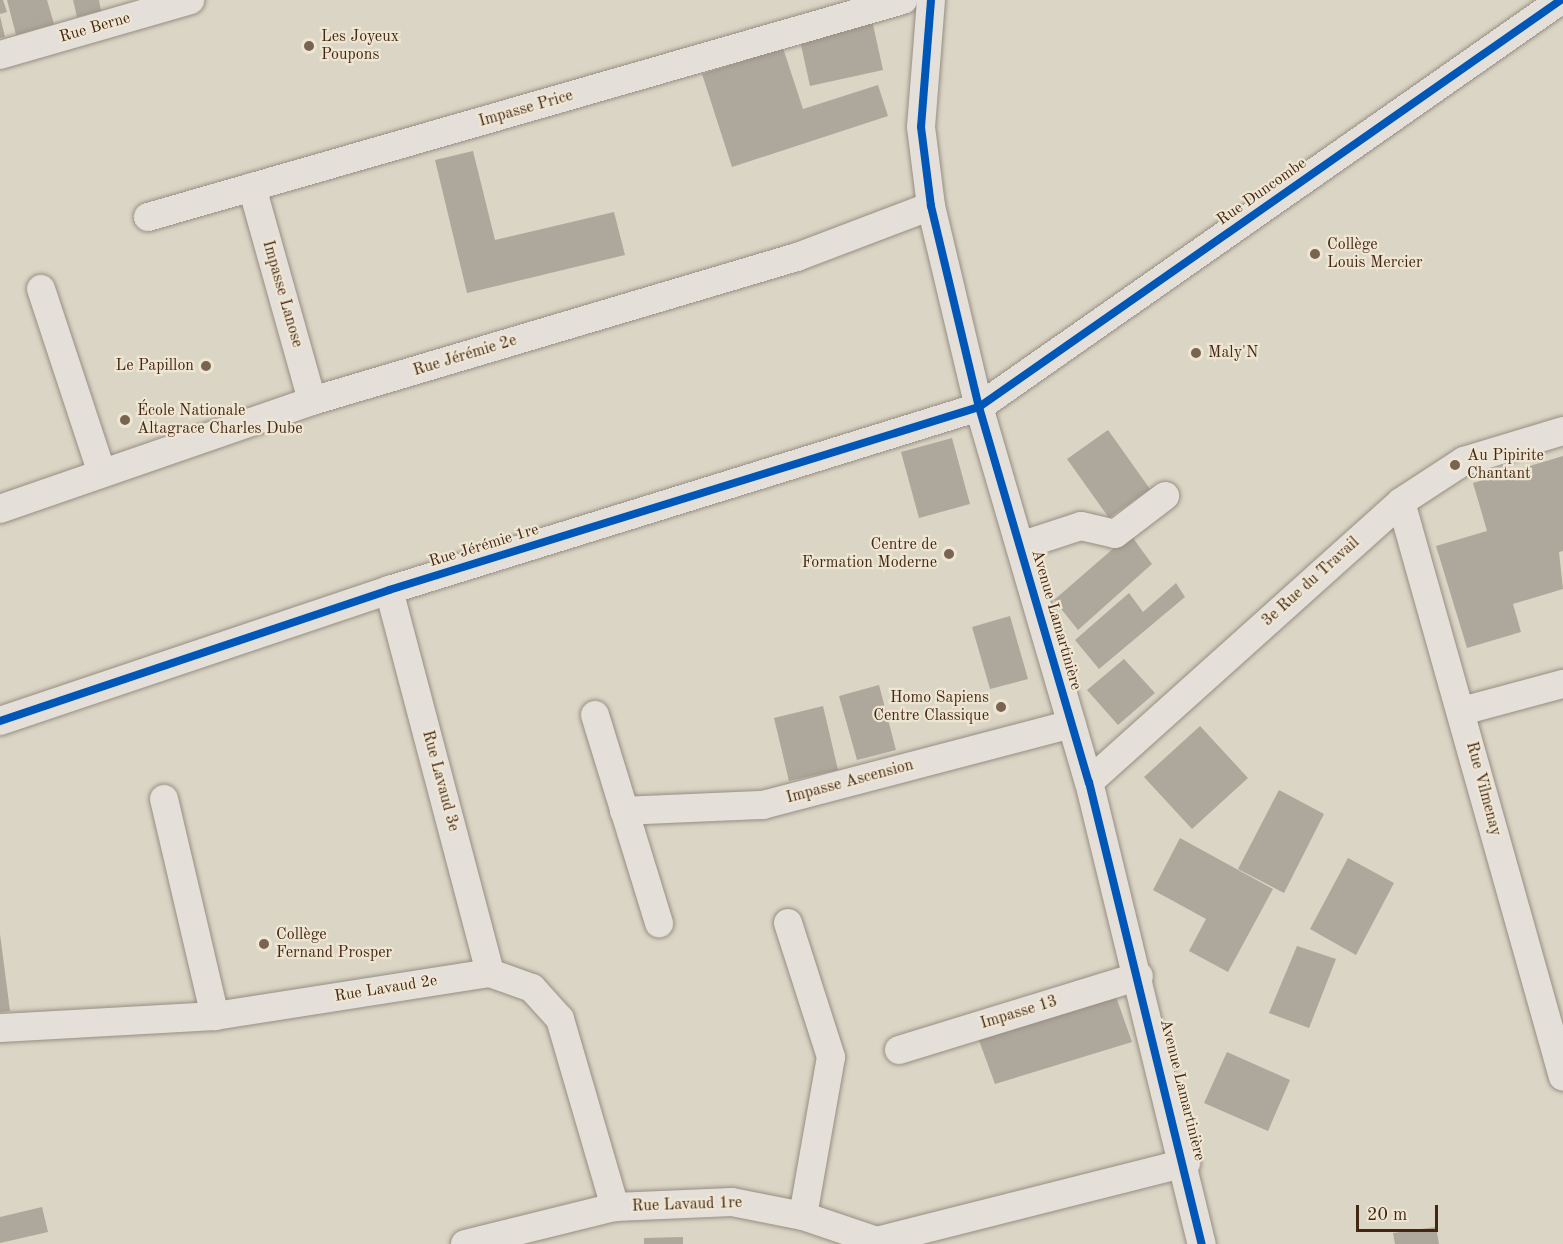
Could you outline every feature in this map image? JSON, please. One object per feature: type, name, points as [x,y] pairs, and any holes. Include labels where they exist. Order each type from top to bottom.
[{"type":"street","name":"Rue Berne","points":[[0,55],[190,0]]},
{"type":"street","name":"Impasse Price","points":[[148,218],[903,0]]},
{"type":"street","name":"Avenue Lamartinière","points":[[931,0],[921,127],[931,206],[979,407],[1089,782],[1186,1163],[1202,1244]]},
{"type":"street","name":"Rue Duncombe","points":[[979,407],[1561,0]]},
{"type":"street","name":"Impasse Lanose","points":[[252,187],[312,401]]},
{"type":"street","name":"Rue Jérémie 2e","points":[[0,509],[312,401],[797,257],[931,206]]},
{"type":"street","points":[[41,289],[102,473]]},
{"type":"street","name":"Rue Jérémie 1re","points":[[0,721],[389,590],[979,407]]},
{"type":"street","name":"3e Rue du Travail","points":[[1089,782],[1401,502],[1464,461],[1563,431]]},
{"type":"street","points":[[1020,546],[1081,526],[1115,534],[1165,496]]},
{"type":"street","name":"Rue Vilmenay","points":[[1401,502],[1462,711],[1563,1077]]},
{"type":"street","name":"Rue Lavaud 3e","points":[[389,590],[490,973]]},
{"type":"street","points":[[1462,711],[1563,684]]},
{"type":"street","points":[[595,715],[659,923]]},
{"type":"street","name":"Impasse Ascension","points":[[624,811],[764,805],[1072,724]]},
{"type":"street","points":[[164,798],[215,1016]]},
{"type":"street","points":[[788,923],[831,1057],[803,1216]]},
{"type":"street","name":"Rue Lavaud 2e","points":[[0,1028],[215,1016],[490,973],[532,988],[560,1019],[615,1207]]},
{"type":"street","name":"Impasse 13","points":[[899,1050],[1139,976]]},
{"type":"street","name":"Rue Lavaud 1re","points":[[465,1244],[615,1207],[752,1203],[803,1216],[877,1240],[1186,1163]]},
{"type":"building","points":[[0,0],[3,0],[7,12],[0,14]]},
{"type":"building","points":[[7,0],[47,0],[54,24],[16,35]]},
{"type":"building","points":[[73,0],[99,0],[101,11],[77,17]]},
{"type":"building","points":[[0,16],[5,37],[0,38]]},
{"type":"building","points":[[872,20],[883,70],[810,86],[799,36]]},
{"type":"building","points":[[783,48],[803,109],[878,85],[888,116],[732,167],[702,74]]},
{"type":"building","points":[[473,151],[495,240],[614,212],[625,255],[467,293],[435,160]]},
{"type":"building","points":[[1108,430],[1150,489],[1109,518],[1067,459]]},
{"type":"building","points":[[952,438],[970,504],[919,518],[901,452]]},
{"type":"building","points":[[1563,456],[1563,551],[1559,552],[1563,589],[1513,604],[1521,632],[1467,648],[1436,546],[1487,531],[1473,483]]},
{"type":"building","points":[[1130,534],[1152,564],[1078,630],[1054,600]]},
{"type":"building","points":[[1176,583],[1185,597],[1099,669],[1075,640],[1129,593],[1143,612]]},
{"type":"building","points":[[1010,616],[1028,679],[990,689],[972,627]]},
{"type":"building","points":[[1124,659],[1155,693],[1118,725],[1087,690]]},
{"type":"building","points":[[879,685],[896,750],[857,760],[839,696]]},
{"type":"building","points":[[823,706],[838,770],[789,781],[774,718]]},
{"type":"building","points":[[1200,726],[1248,778],[1192,829],[1144,777]]},
{"type":"building","points":[[1279,790],[1324,814],[1284,893],[1238,869]]},
{"type":"building","points":[[1180,838],[1273,889],[1228,972],[1189,951],[1206,919],[1153,890]]},
{"type":"building","points":[[1348,858],[1394,883],[1356,955],[1310,929]]},
{"type":"building","points":[[0,934],[10,1011],[0,1012]]},
{"type":"building","points":[[1297,946],[1336,959],[1309,1028],[1269,1013]]},
{"type":"building","points":[[1115,994],[1132,1042],[995,1084],[977,1035]]},
{"type":"building","points":[[1227,1052],[1290,1080],[1268,1131],[1204,1103]]},
{"type":"building","points":[[42,1207],[48,1232],[0,1243],[0,1217]]},
{"type":"building","points":[[1436,1227],[1439,1244],[1395,1244],[1393,1233]]},
{"type":"building","points":[[683,1237],[683,1244],[644,1244],[644,1238]]},
{"type":"cycle path","points":[[931,0],[921,127],[931,206],[979,407],[1089,782],[1202,1244]]},
{"type":"cycle path","points":[[0,721],[389,590],[979,407],[1561,0]]},
{"type":"place","name":"Les Joyeux Poupons","points":[[309,46]]},
{"type":"place","name":"Collège Louis Mercier","points":[[1315,254]]},
{"type":"place","name":"Maly'N","points":[[1196,353]]},
{"type":"place","name":"Le Papillon","points":[[206,366]]},
{"type":"place","name":"École Nationale Altagrace Charles Dube","points":[[125,420]]},
{"type":"place","name":"Au Pipirite Chantant","points":[[1455,465]]},
{"type":"place","name":"Centre de Formation Moderne","points":[[949,554]]},
{"type":"place","name":"Homo Sapiens Centre Classique","points":[[1001,707]]},
{"type":"place","name":"Collège Fernand Prosper","points":[[264,944]]}]
